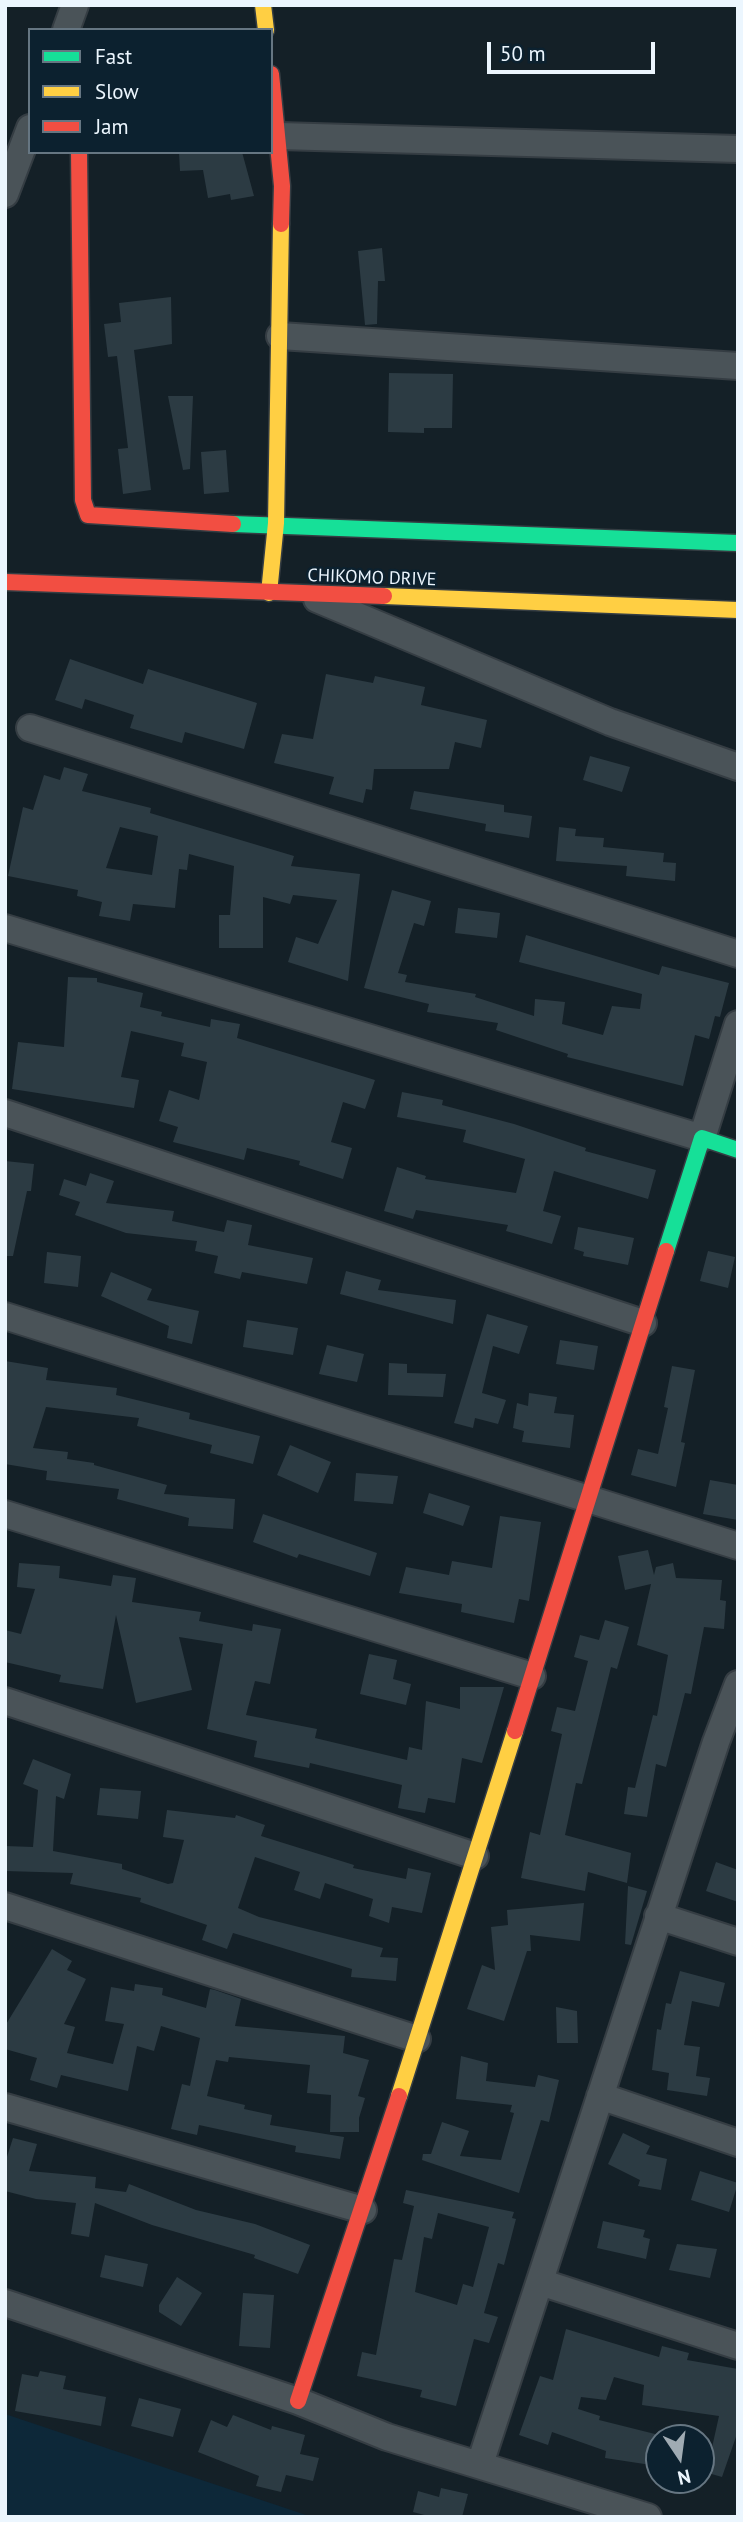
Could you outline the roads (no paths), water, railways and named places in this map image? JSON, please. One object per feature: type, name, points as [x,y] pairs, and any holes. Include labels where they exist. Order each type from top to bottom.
[{"type":"street","points":[[67,28],[76,5]]},
{"type":"street","points":[[76,5],[77,28]]},
{"type":"street","points":[[263,5],[266,28]]},
{"type":"street","points":[[269,593],[276,523],[280,336],[279,136],[273,90]]},
{"type":"street","points":[[5,194],[28,133]]},
{"type":"street","points":[[279,136],[738,149]]},
{"type":"street","points":[[79,154],[83,500],[88,515],[131,520],[276,523],[738,543]]},
{"type":"street","points":[[280,336],[738,366]]},
{"type":"street","name":"CHIKOMO DRIVE","points":[[5,582],[309,596],[738,610]]},
{"type":"street","points":[[309,596],[610,722],[738,767]]},
{"type":"street","points":[[30,728],[738,954]]},
{"type":"street","points":[[5,928],[738,1150]]},
{"type":"street","points":[[298,2401],[363,2210],[738,1024]]},
{"type":"street","points":[[5,1113],[643,1322]]},
{"type":"street","points":[[5,1316],[738,1546]]},
{"type":"street","points":[[5,1514],[533,1676]]},
{"type":"street","points":[[480,2464],[658,1916],[727,1745],[738,1684]]},
{"type":"street","points":[[5,1701],[475,1856]]},
{"type":"street","points":[[5,1906],[417,2039]]},
{"type":"street","points":[[658,1916],[738,1942]]},
{"type":"street","points":[[600,2096],[738,2143]]},
{"type":"street","points":[[5,2106],[363,2210]]},
{"type":"street","points":[[540,2282],[738,2346]]},
{"type":"street","points":[[5,2303],[298,2401],[387,2437],[649,2517]]}]
